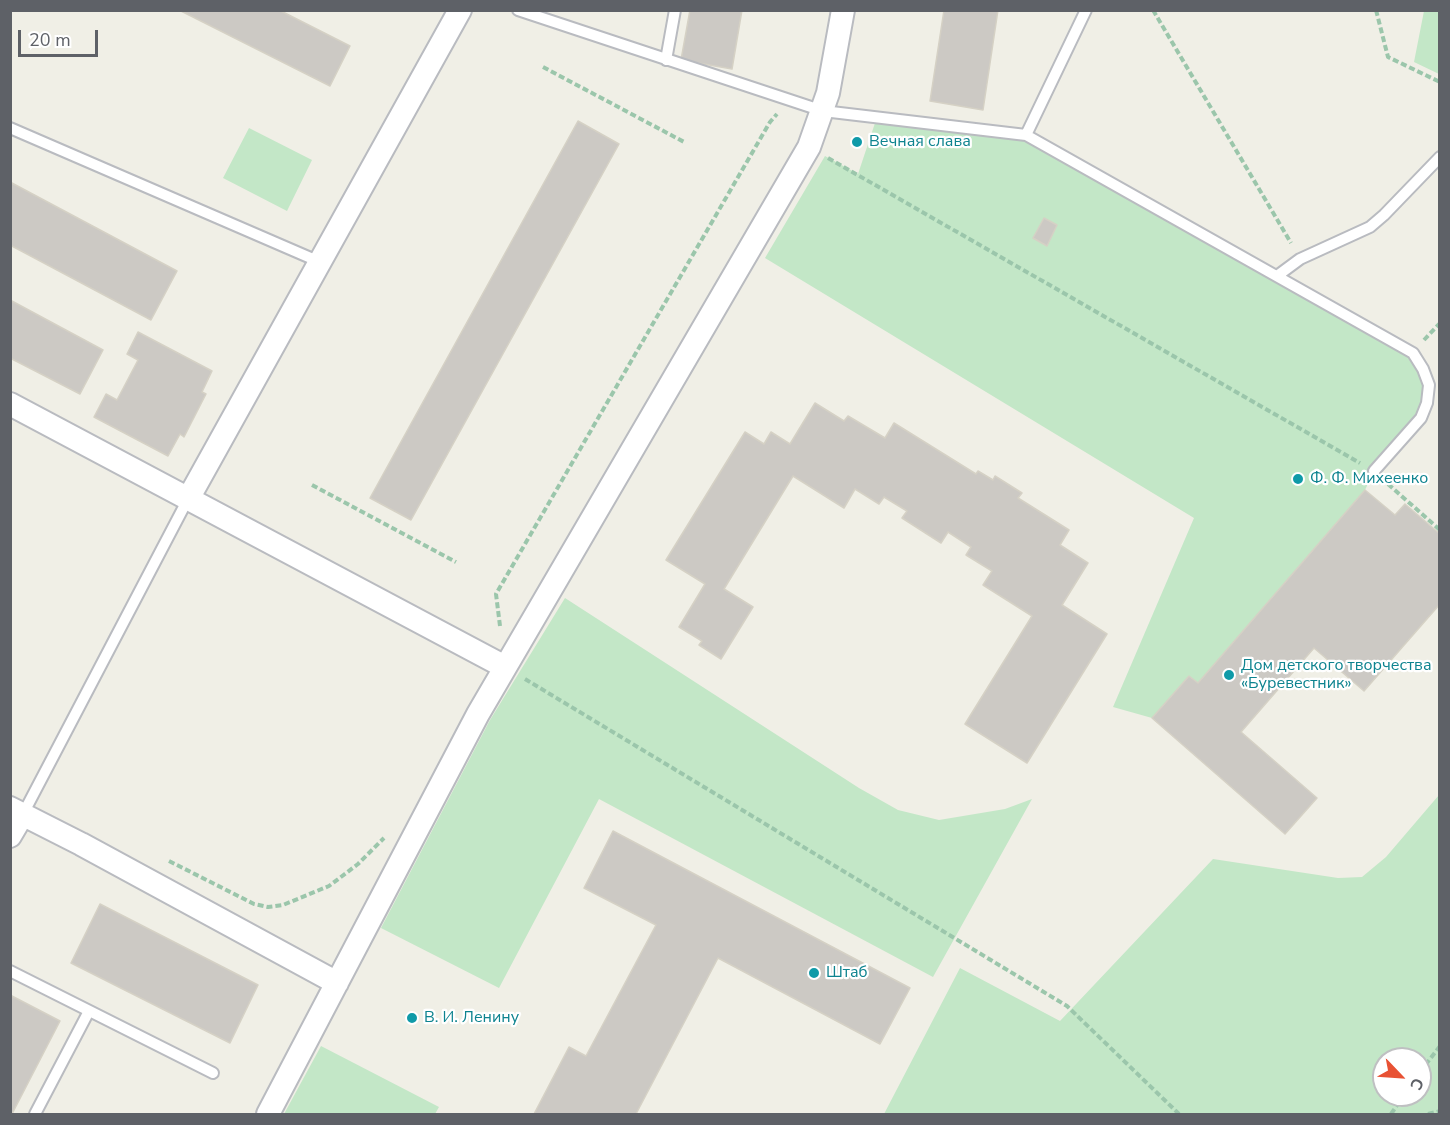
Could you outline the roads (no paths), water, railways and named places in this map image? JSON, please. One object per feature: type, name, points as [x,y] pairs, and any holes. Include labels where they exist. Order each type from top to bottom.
[{"type":"street","points":[[188,499],[460,10]]},
{"type":"street","points":[[268,1114],[478,714],[809,147],[823,111],[843,10]]},
{"type":"street","points":[[10,404],[505,668]]},
{"type":"street","points":[[10,836],[17,811],[337,983]]},
{"type":"lane","points":[[518,10],[823,111],[1026,135],[1413,353],[1424,369],[1429,385],[1427,403],[1421,418],[1374,471]]},
{"type":"lane","points":[[666,60],[675,10]]},
{"type":"lane","points":[[1026,135],[1086,10]]},
{"type":"lane","points":[[10,128],[320,262]]},
{"type":"lane","points":[[1277,276],[1300,260],[1370,227],[1440,157]]},
{"type":"lane","points":[[17,811],[188,499]]},
{"type":"lane","points":[[10,971],[213,1073]]},
{"type":"lane","points":[[36,1114],[89,1011]]},
{"type":"place","name":"Вечная слава","points":[[857,142]]},
{"type":"place","name":"Ф. Ф. Михеенко","points":[[1298,479]]},
{"type":"place","name":"Дом детского творчества «Буревестник»","points":[[1229,675]]},
{"type":"place","name":"Штаб","points":[[814,973]]},
{"type":"place","name":"В. И. Ленину","points":[[412,1018]]}]
